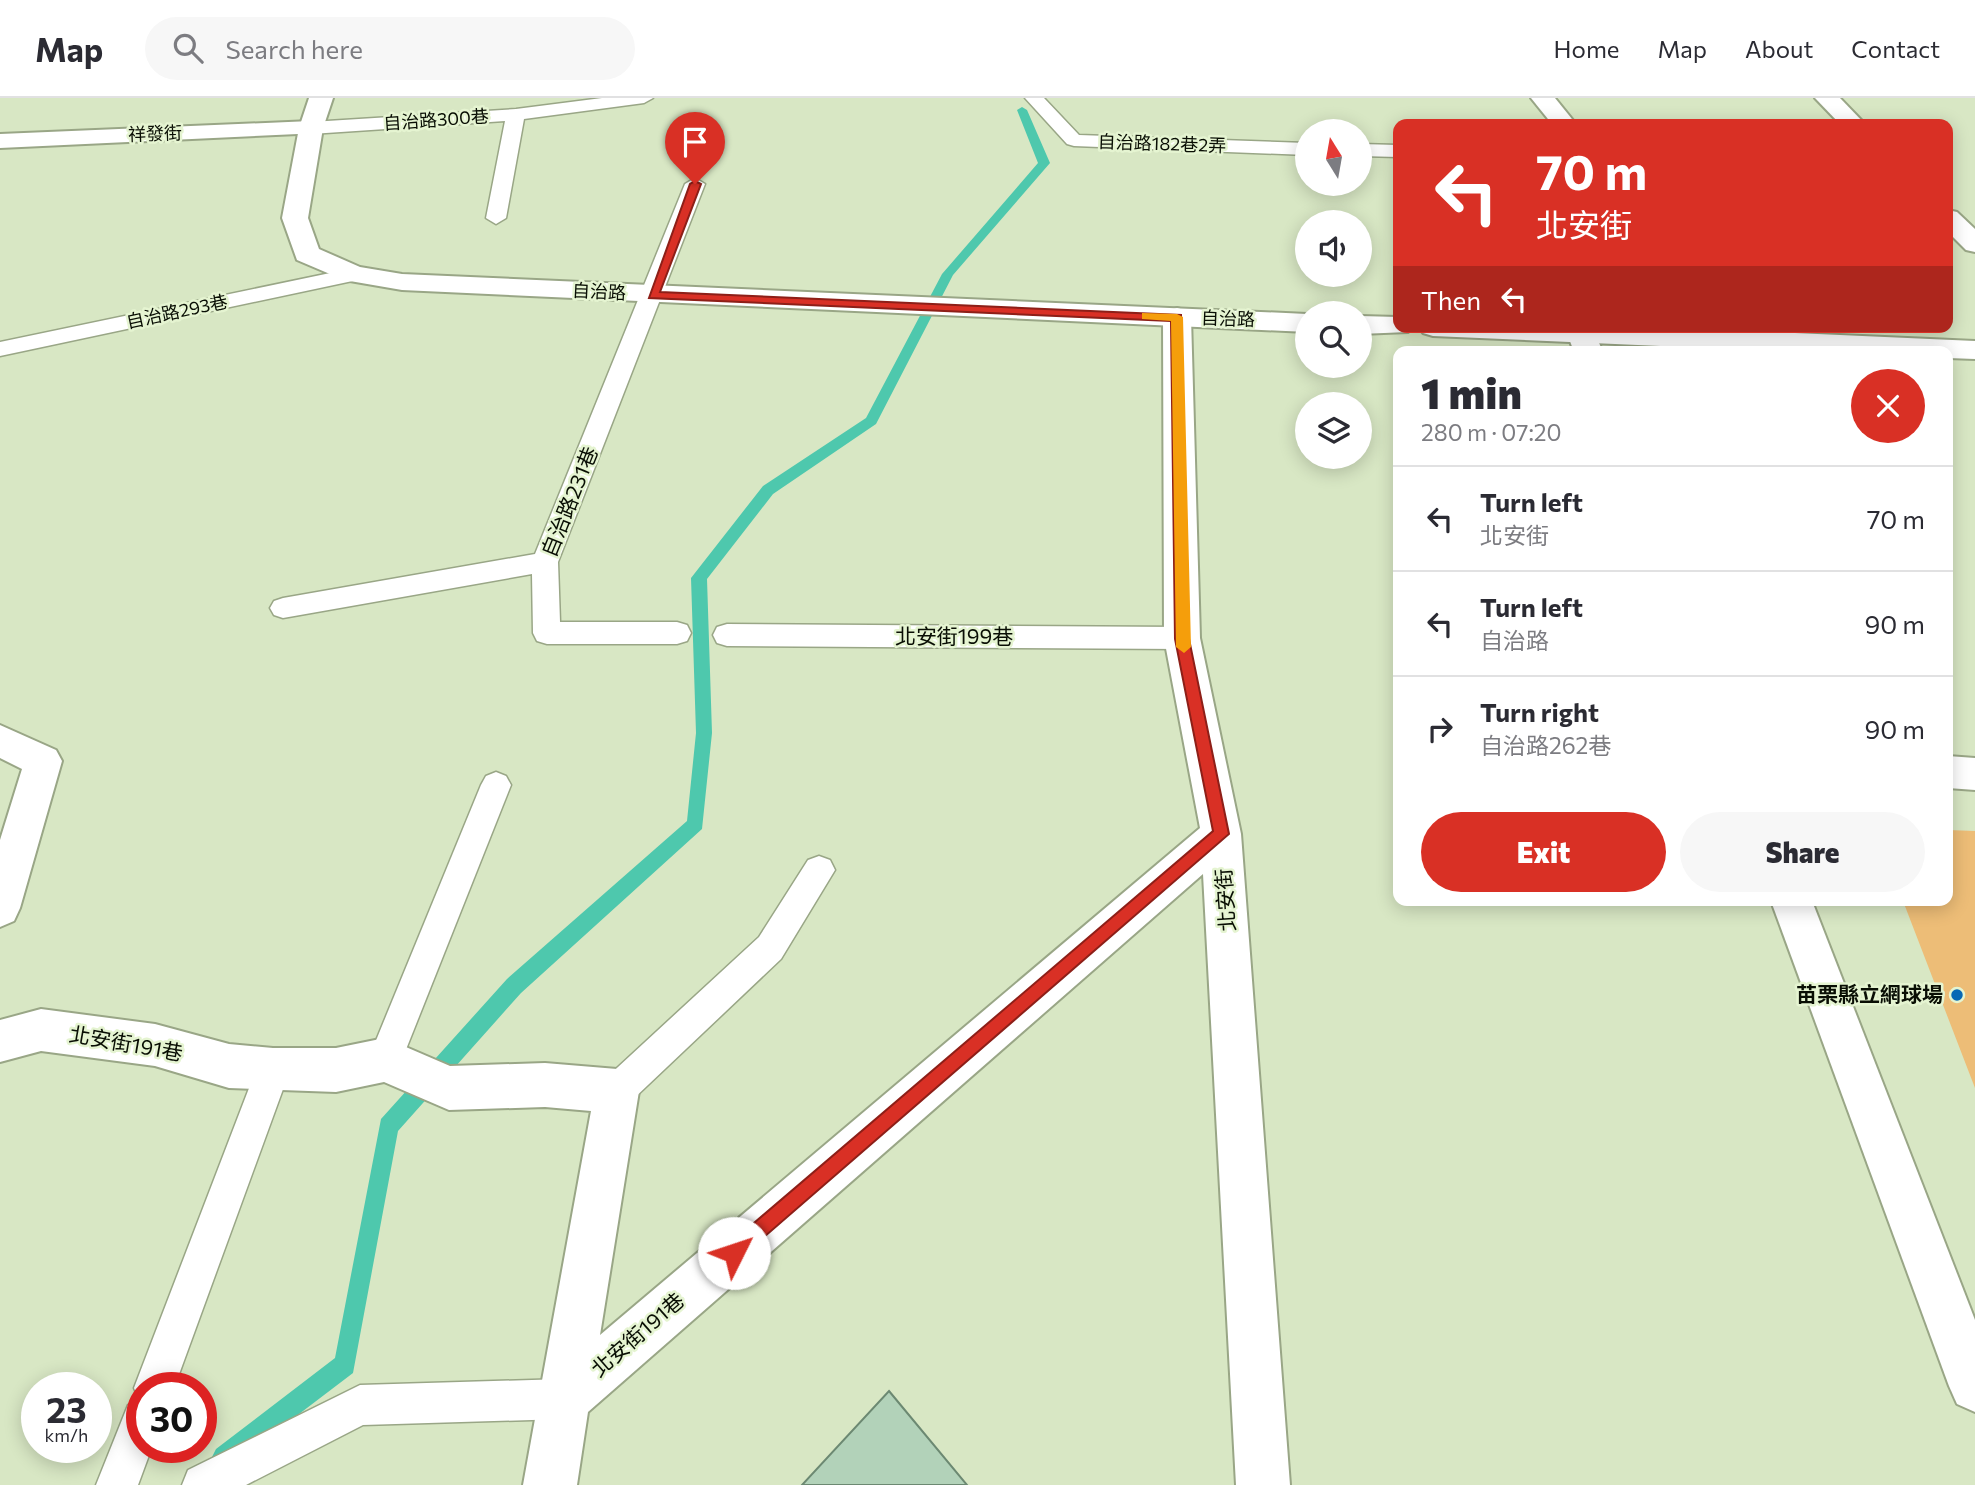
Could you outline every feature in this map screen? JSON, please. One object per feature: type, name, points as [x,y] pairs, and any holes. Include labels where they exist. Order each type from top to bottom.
[{"type":"street","name":"自治路","points":[[321,98],[311,128],[295,218],[307,254],[354,274],[402,282],[653,295],[1295,322]]},
{"type":"street","points":[[1543,98],[1560,119]]},
{"type":"street","points":[[1827,98],[1848,119]]},
{"type":"street","name":"祥發街","points":[[0,141],[311,128]]},
{"type":"street","points":[[1953,223],[1975,244]]},
{"type":"street","name":"北安街","points":[[1177,317],[1182,639],[1221,834],[1263,1485]]},
{"type":"street","points":[[1372,325],[1393,326]]},
{"type":"street","points":[[1494,333],[1585,342],[1675,333]]},
{"type":"street","points":[[1701,333],[1911,346]]},
{"type":"street","points":[[1953,349],[1975,350]]},
{"type":"street","points":[[0,741],[43,761],[0,908]]},
{"type":"street","points":[[1953,772],[1975,774]]},
{"type":"street","name":"北安街191巷","points":[[564,1399],[1221,834]]},
{"type":"street","points":[[1793,906],[1975,1386]]},
{"type":"street","name":"北安街191巷","points":[[0,1041],[41,1030],[155,1045],[229,1066],[273,1070],[417,1074],[617,1091],[550,1485]]},
{"type":"lane","name":"自治路300巷","points":[[311,128],[516,114],[644,98]]},
{"type":"lane","name":"自治路182巷2弄","points":[[1034,98],[1074,140],[1146,145],[1295,149]]},
{"type":"lane","points":[[496,218],[516,114]]},
{"type":"lane","points":[[1372,150],[1393,151]]},
{"type":"lane","name":"自治路231巷","points":[[677,634],[547,633],[545,562],[695,184]]},
{"type":"lane","name":"自治路293巷","points":[[0,349],[354,274]]},
{"type":"lane","points":[[283,608],[545,562]]},
{"type":"lane","name":"北安街199巷","points":[[727,635],[1182,639]]},
{"type":"lane","points":[[417,1074],[496,785]]},
{"type":"lane","points":[[617,1091],[770,948],[819,870]]},
{"type":"lane","points":[[160,1372],[273,1070]]},
{"type":"lane","points":[[203,1485],[359,1405],[564,1399]]},
{"type":"lane","points":[[117,1485],[126,1461]]},
{"type":"shaded area","name":"苗栗縣立網球場","points":[[1953,830],[1975,831],[1975,1088],[1905,906],[1953,906]]},
{"type":"building","points":[[889,1391],[967,1485],[802,1485]]},
{"type":"waterway","points":[[224,1457],[345,1365],[388,1126],[514,986],[696,824],[704,733],[699,578],[768,490],[871,421],[948,274],[1044,163],[1022,110]]},
{"type":"slow traffic","points":[[1146,316],[1177,317],[1184,647]]},
{"type":"place","name":"苗栗縣立網球場","points":[[1957,995]]},
{"type":"route","points":[[695,184],[653,295],[1177,317],[1181,409],[1182,639],[1221,834],[734,1253]]}]
